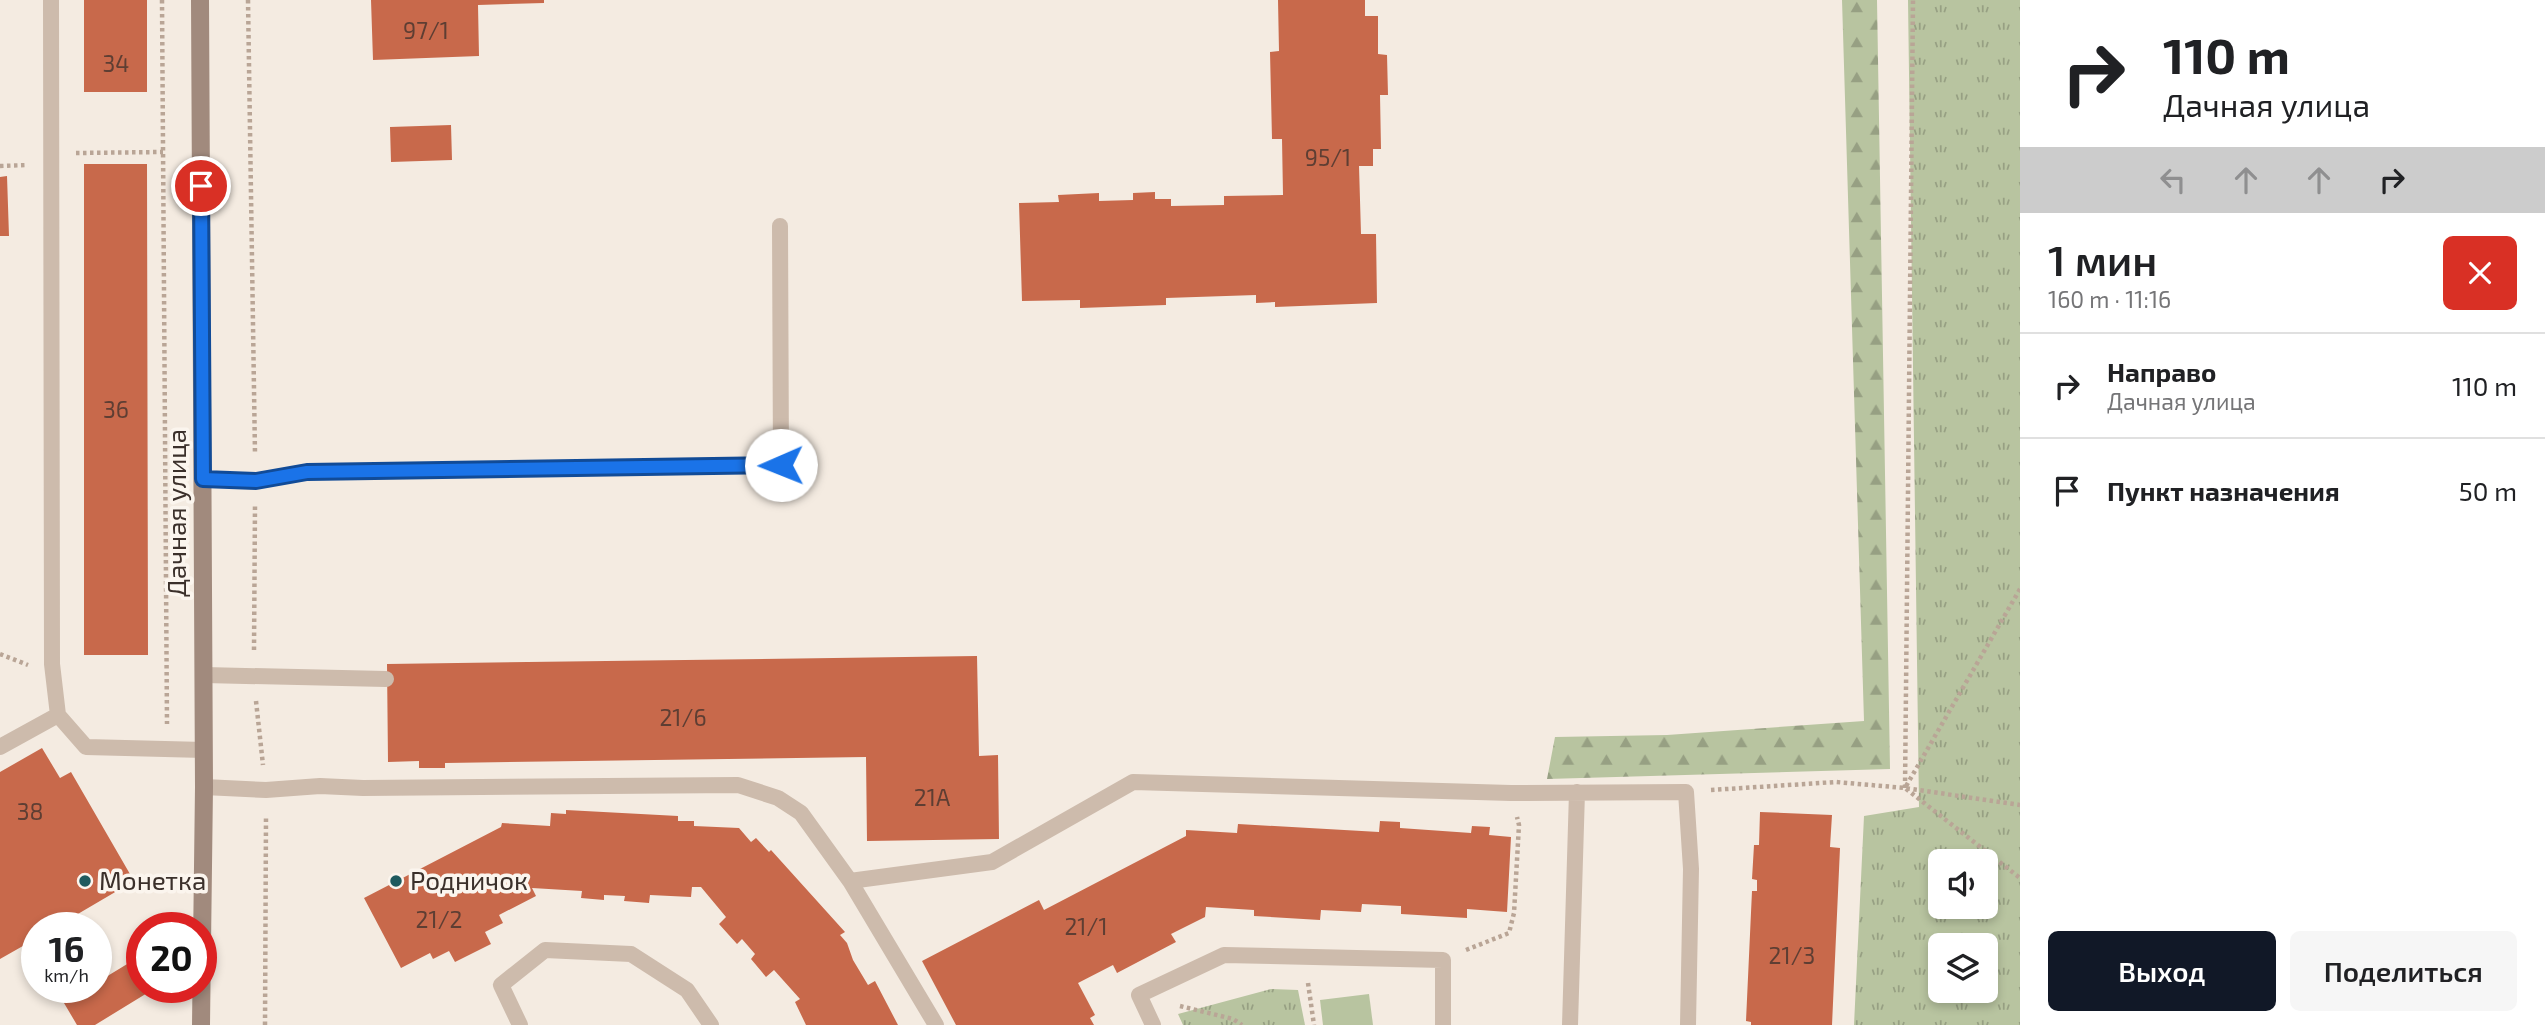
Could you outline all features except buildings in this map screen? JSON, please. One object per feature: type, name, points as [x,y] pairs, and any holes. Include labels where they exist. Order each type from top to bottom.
[{"type":"street","name":"Дачная улица","points":[[200,0],[204,675],[201,1025]]},
{"type":"lane","points":[[51,0],[49,153],[52,664],[58,715],[86,747],[204,750]]},
{"type":"lane","points":[[203,479],[256,481],[307,472],[781,465],[780,226]]},
{"type":"lane","points":[[204,675],[386,679]]},
{"type":"lane","points":[[0,747],[58,715]]},
{"type":"lane","points":[[850,881],[992,862],[1133,782],[1511,793],[1686,792],[1691,869],[1688,1025]]},
{"type":"lane","points":[[204,787],[266,790],[320,786],[363,788],[738,785],[778,798],[801,813],[850,881],[936,1025]]},
{"type":"lane","points":[[1570,1025],[1577,792]]},
{"type":"lane","points":[[520,1025],[502,985],[545,950],[631,954],[687,990],[711,1025]]},
{"type":"lane","points":[[1153,1025],[1139,995],[1224,955],[1443,960],[1443,1025]]},
{"type":"path","points":[[162,0],[167,748]]},
{"type":"path","points":[[248,0],[256,481],[254,676],[266,790],[265,1025]]},
{"type":"path","points":[[1905,788],[1913,0]]},
{"type":"path","points":[[49,153],[163,152]]},
{"type":"path","points":[[1905,788],[2020,589]]},
{"type":"path","points":[[1686,792],[1836,782],[1905,788],[2020,805]]},
{"type":"path","points":[[1905,788],[2020,878]]},
{"type":"path","points":[[1443,960],[1509,933],[1514,913],[1519,825],[1511,793]]},
{"type":"path","points":[[1305,958],[1314,1025]]},
{"type":"path","points":[[1139,995],[1233,1019],[1242,1025]]},
{"type":"green space","points":[[1842,0],[1877,0],[1890,769],[1547,779],[1555,737],[1667,735],[1864,721]]},
{"type":"green space","points":[[1908,0],[2020,0],[2020,1025],[1854,1025],[1864,816],[1919,807]]},
{"type":"green space","points":[[1271,989],[1298,990],[1305,1025],[1183,1025],[1178,1014]]},
{"type":"green space","points":[[1369,994],[1373,1025],[1323,1025],[1320,1000]]},
{"type":"place","name":"Монетка","points":[[85,881]]},
{"type":"place","name":"Родничок","points":[[396,881]]},
{"type":"route","points":[[201,186],[203,479],[256,481],[307,472],[781,465]]}]
